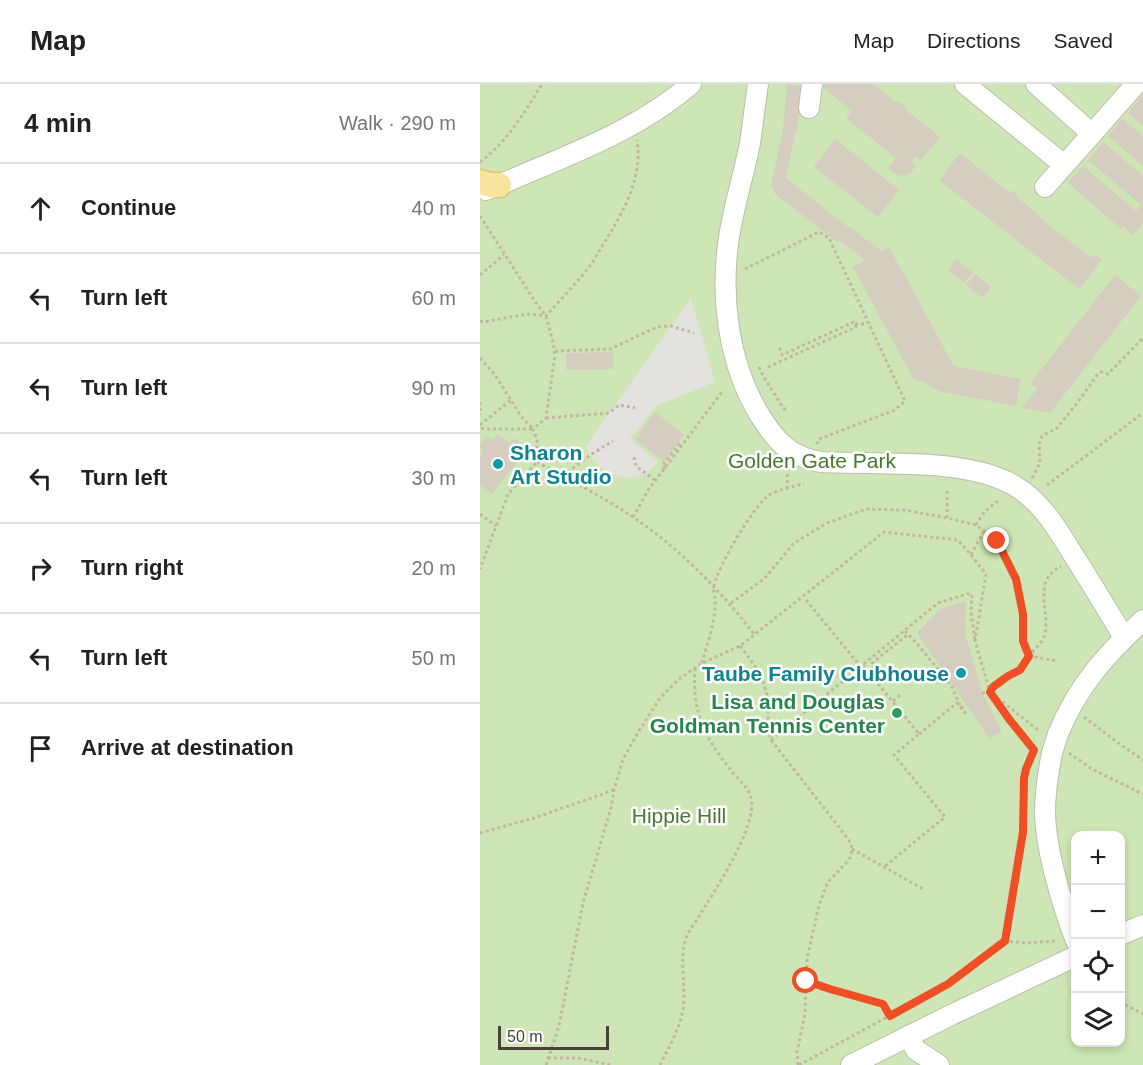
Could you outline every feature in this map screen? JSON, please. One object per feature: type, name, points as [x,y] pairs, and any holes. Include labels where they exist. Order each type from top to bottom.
[{"type":"street","points":[[480,200],[486,186],[596,143],[635,124],[691,84]]},
{"type":"street","points":[[758,84],[749,144],[729,238],[726,292],[727,315],[741,376],[755,407],[770,431],[785,447],[802,458],[960,468],[1007,481],[1035,501],[1053,524],[1124,638]]},
{"type":"street","points":[[809,108],[812,84]]},
{"type":"street","points":[[965,84],[1064,165]]},
{"type":"street","points":[[1036,84],[1092,134]]},
{"type":"street","points":[[1045,187],[1136,84]]},
{"type":"street","points":[[1076,939],[1068,921],[1046,831],[1046,793],[1050,748],[1070,706],[1092,673],[1143,620]]},
{"type":"street","points":[[1125,933],[1143,925]]},
{"type":"street","points":[[851,1065],[1071,958]]},
{"type":"street","points":[[908,1036],[916,1050],[939,1065]]},
{"type":"path","points":[[480,162],[493,152],[514,129],[542,84]]},
{"type":"path","points":[[546,316],[589,267],[618,220],[632,190],[639,149],[635,124]]},
{"type":"path","points":[[480,216],[546,316],[555,351],[546,418]]},
{"type":"path","points":[[746,268],[819,232],[829,238],[905,401],[895,410],[811,442]]},
{"type":"path","points":[[480,275],[505,255]]},
{"type":"path","points":[[480,321],[528,314],[546,316]]},
{"type":"path","points":[[777,350],[780,349],[782,355],[854,322],[854,324],[864,324],[868,322]]},
{"type":"path","points":[[768,367],[856,327],[854,324]]},
{"type":"path","points":[[555,351],[610,349],[657,327],[671,326],[694,333]]},
{"type":"path","points":[[1032,478],[1040,463],[1039,444],[1042,436],[1057,428],[1097,375],[1101,372],[1108,374],[1143,338]]},
{"type":"path","points":[[480,358],[495,375],[521,416],[533,429],[537,440],[537,462],[508,494],[480,569]]},
{"type":"path","points":[[759,367],[784,409],[788,408]]},
{"type":"path","points":[[633,517],[656,481],[722,392]]},
{"type":"path","points":[[480,427],[511,400]]},
{"type":"path","points":[[480,402],[480,415]]},
{"type":"path","points":[[480,427],[533,429],[546,418],[609,413],[619,405],[635,408]]},
{"type":"path","points":[[1047,485],[1143,413]]},
{"type":"path","points":[[817,444],[819,439]]},
{"type":"path","points":[[563,476],[590,454],[613,441]]},
{"type":"path","points":[[665,469],[662,466],[680,443],[678,442]]},
{"type":"path","points":[[634,458],[636,466],[656,481]]},
{"type":"path","points":[[537,462],[633,517],[669,545],[714,586],[754,634]]},
{"type":"path","points":[[787,489],[788,464]]},
{"type":"path","points":[[702,663],[716,605],[714,586],[729,551],[760,504],[769,495],[804,484]]},
{"type":"path","points":[[947,491],[947,518]]},
{"type":"path","points":[[976,525],[985,511],[998,501]]},
{"type":"path","points":[[730,603],[764,579],[794,543],[827,523],[866,509],[904,510],[976,525],[997,541],[1016,579],[1023,614],[1023,641],[1029,656]]},
{"type":"path","points":[[480,514],[496,526]]},
{"type":"path","points":[[971,555],[984,531]]},
{"type":"path","points":[[546,1065],[558,1026],[583,903],[623,759],[660,698],[678,680],[702,663],[740,646],[884,532],[958,540],[971,555],[986,574],[975,641]]},
{"type":"path","points":[[990,692],[1008,676],[1020,670],[1044,637],[1045,615],[1042,591],[1052,571],[1075,558]]},
{"type":"path","points":[[878,669],[876,671],[871,664],[938,603],[972,594],[971,611],[975,641],[990,692],[1009,719],[1050,748],[1143,794]]},
{"type":"path","points":[[806,600],[862,666],[877,679],[920,734]]},
{"type":"path","points":[[771,740],[906,633]]},
{"type":"path","points":[[906,633],[918,647],[930,656],[932,667],[951,688],[961,708]]},
{"type":"path","points":[[740,646],[757,667],[765,687],[768,708],[767,725],[771,740],[842,831],[852,849],[849,860],[828,882],[819,904],[807,959],[805,1014],[796,1052],[798,1065],[948,984],[1005,941],[1027,943],[1055,941]]},
{"type":"path","points":[[1029,656],[1057,661]]},
{"type":"path","points":[[660,1065],[681,1023],[684,998],[682,967],[686,937],[734,856],[747,828],[751,812],[752,798],[730,770],[700,722],[693,687],[694,669]]},
{"type":"path","points":[[982,693],[990,692],[1038,730]]},
{"type":"path","points":[[893,701],[900,695]]},
{"type":"path","points":[[884,867],[945,817],[894,755],[957,703],[967,715]]},
{"type":"path","points":[[961,708],[966,704]]},
{"type":"path","points":[[1070,706],[1143,760]]},
{"type":"path","points":[[1005,941],[1023,832],[1026,769],[1050,748]]},
{"type":"path","points":[[480,833],[534,818],[614,790]]},
{"type":"path","points":[[852,849],[925,890]]},
{"type":"path","points":[[806,981],[883,1004],[890,1016]]},
{"type":"path","points":[[1125,1005],[1143,1014]]},
{"type":"path","points":[[548,1059],[578,1058],[611,1065]]},
{"type":"green space","name":"Golden Gate Park","points":[[480,84],[1143,84],[1143,1065],[480,1065]]},
{"type":"shaded area","points":[[691,298],[715,382],[656,406],[630,439],[658,462],[647,474],[629,478],[610,474],[595,462],[585,447]]},
{"type":"building","points":[[787,84],[802,86],[797,131],[786,178],[881,251],[889,247],[954,366],[1021,379],[1016,406],[938,391],[925,382],[914,380],[853,267],[865,260],[839,240],[838,243],[773,192],[771,185],[783,129]]},
{"type":"building","points":[[819,84],[873,84],[897,103],[898,101],[940,137],[921,160],[916,156],[911,162],[916,166],[909,175],[907,173],[904,177],[901,174],[899,176],[888,168],[896,158],[846,118],[852,111]]},
{"type":"building","points":[[1143,95],[1143,126],[1128,113]]},
{"type":"building","points":[[1122,119],[1143,136],[1143,166],[1108,136]]},
{"type":"building","points":[[835,139],[899,190],[878,217],[814,167]]},
{"type":"building","points":[[1103,142],[1143,176],[1143,223],[1133,235],[1123,226],[1121,229],[1068,183],[1083,166],[1136,211],[1141,205],[1088,160]]},
{"type":"building","points":[[960,153],[1010,193],[1012,190],[1017,194],[1016,196],[1040,218],[1091,258],[1094,254],[1102,260],[1079,289],[939,180]]},
{"type":"building","points":[[956,259],[973,273],[964,283],[948,270]]},
{"type":"building","points":[[975,274],[991,287],[982,298],[966,285]]},
{"type":"building","points":[[1115,275],[1141,296],[1050,413],[1022,408],[1037,389],[1030,384]]},
{"type":"building","points":[[613,352],[613,369],[566,370],[566,353]]},
{"type":"building","points":[[655,412],[684,435],[664,462],[636,440]]},
{"type":"building","name":"Sharon Art Studio","points":[[497,434],[510,443],[514,438],[528,448],[492,494],[480,485],[480,457],[483,453],[480,444],[484,439],[493,440]]},
{"type":"building","name":"Taube Family Clubhouse","points":[[966,601],[965,633],[982,692],[1002,732],[989,738],[917,633],[940,609]]},
{"type":"place","name":"Sharon Art Studio","points":[[498,464]]},
{"type":"place","name":"Taube Family Clubhouse","points":[[961,673]]},
{"type":"place","name":"Lisa and Douglas Goldman Tennis Center","points":[[897,713]]},
{"type":"route","points":[[806,981],[883,1004],[890,1016],[948,984],[1005,941],[1023,832],[1024,778],[1034,750],[990,692],[993,687],[1020,670],[1029,656],[1023,641],[1023,614],[1016,579],[997,541]]},
{"type":"park label","name":"Hippie Hill","points":[[679,815]]}]
